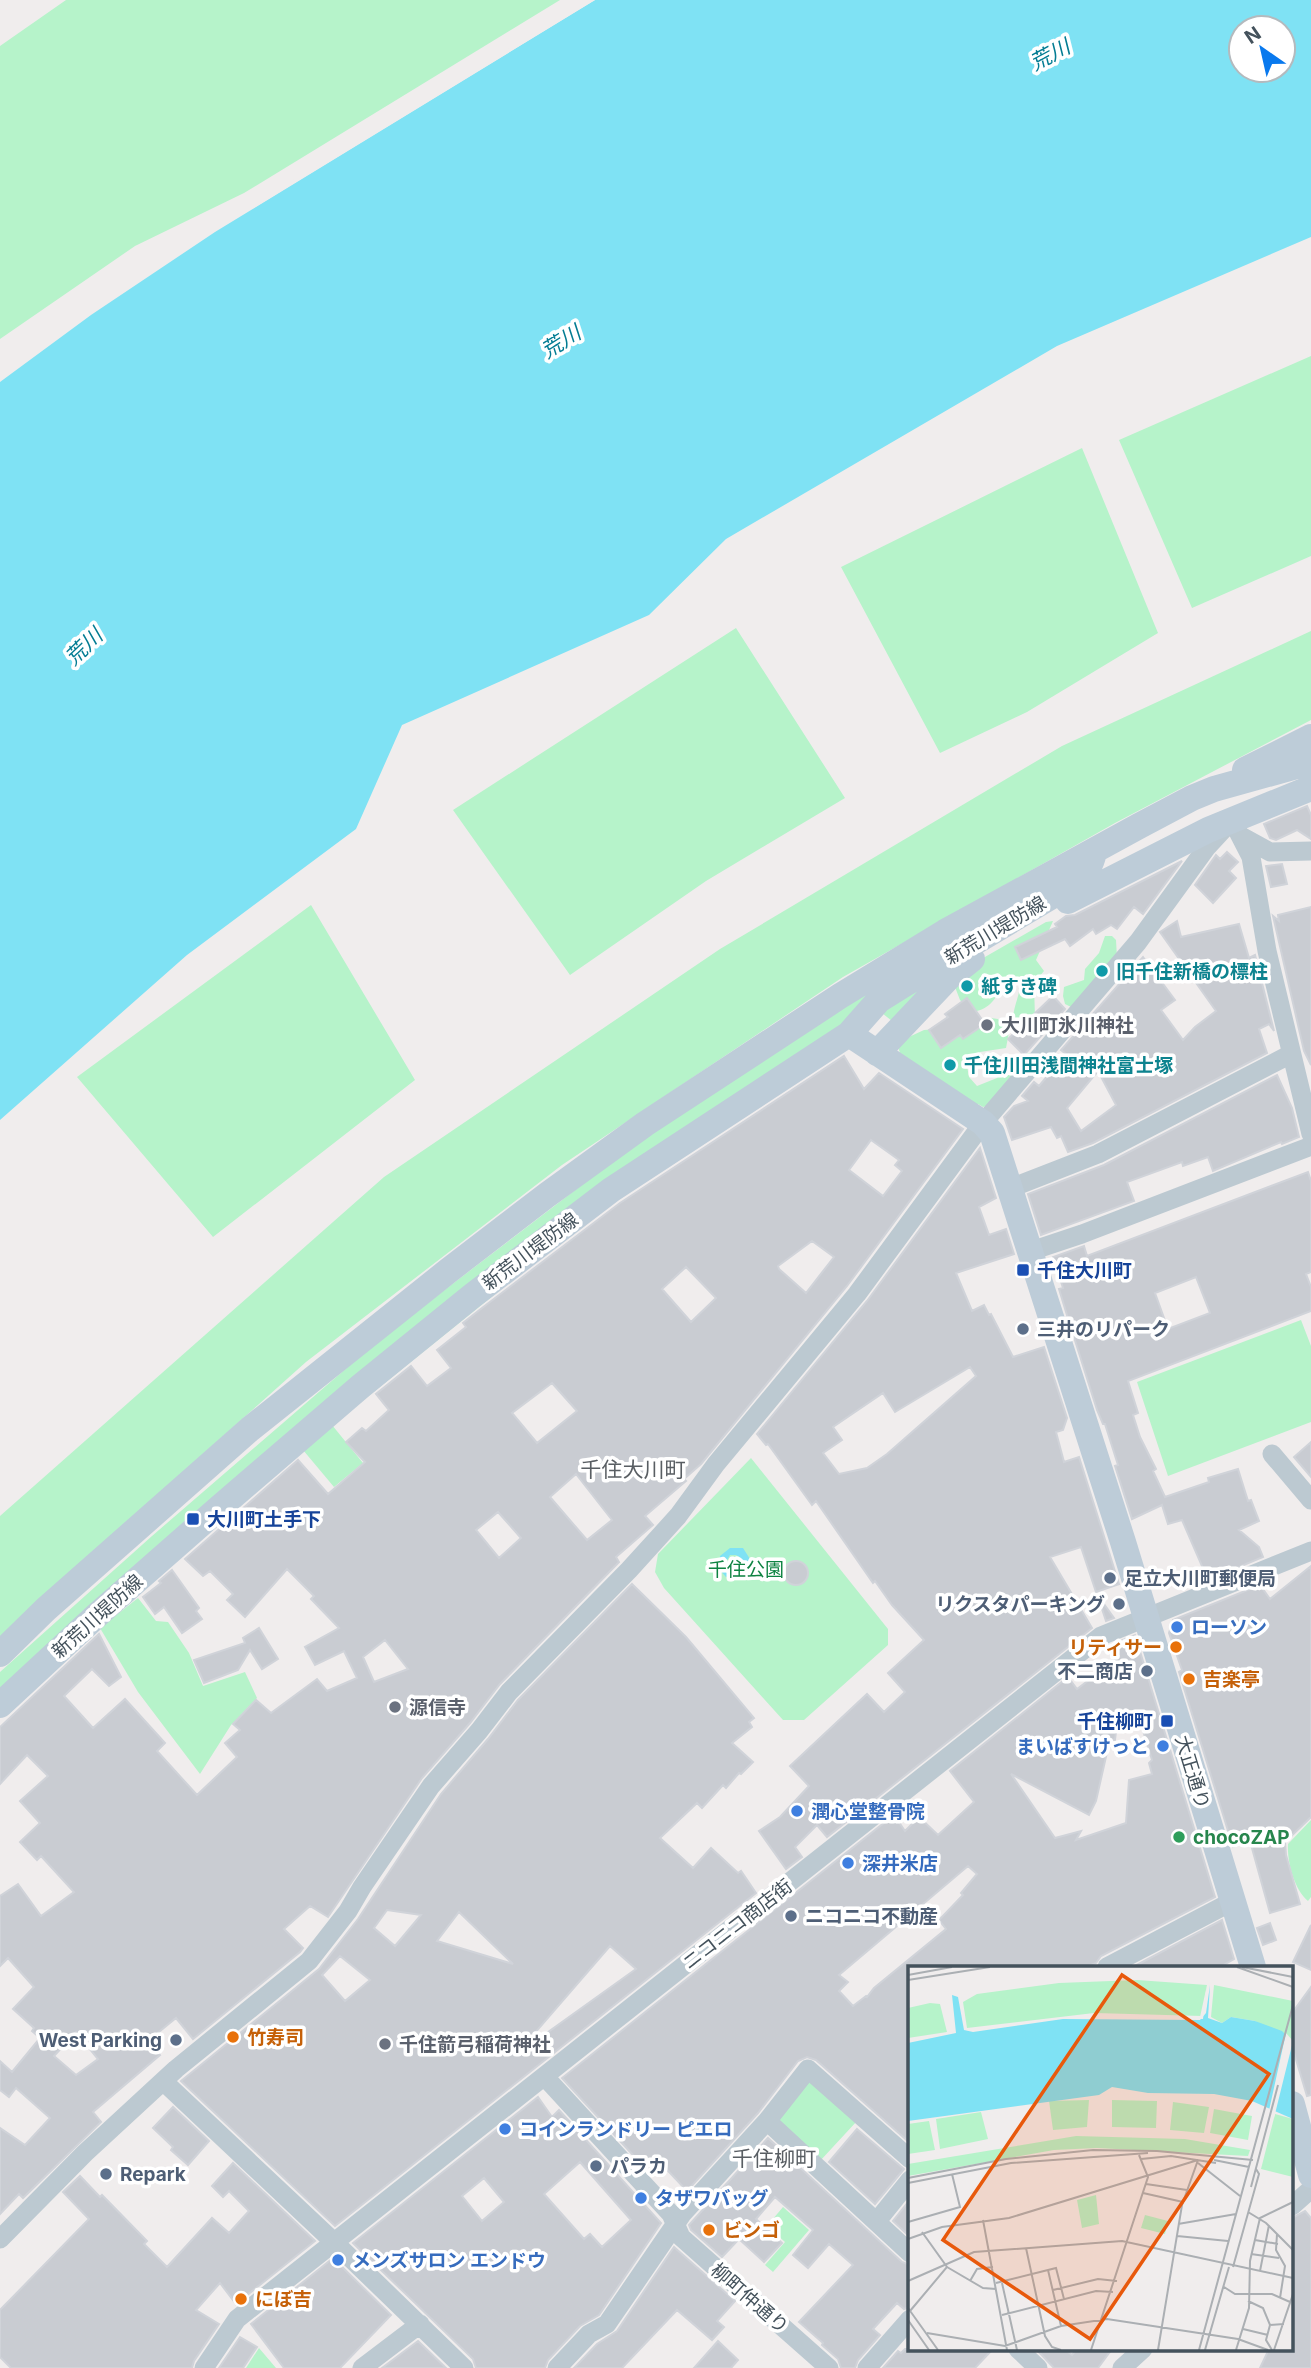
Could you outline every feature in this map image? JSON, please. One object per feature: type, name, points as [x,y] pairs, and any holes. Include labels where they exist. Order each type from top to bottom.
[{"type":"main road","name":"新荒川堤防線","points":[[1214,789],[1230,778],[1311,737]]},
{"type":"main road","name":"新荒川堤防線","points":[[0,1654],[46,1609],[250,1429],[558,1186],[645,1124],[840,996],[945,932],[1094,851],[1192,798],[1214,789],[1311,762]]},
{"type":"main road","points":[[877,1053],[962,965],[1049,911],[1237,828],[1311,788]]},
{"type":"main road","name":"新荒川堤防線","points":[[0,1705],[229,1499],[472,1296],[611,1190],[849,1034],[880,1000],[1077,881],[1086,874],[1094,851]]},
{"type":"main road","points":[[880,1000],[874,1012],[877,1023],[885,1029],[903,1024]]},
{"type":"main road","points":[[849,1034],[983,1123]]},
{"type":"main road","name":"大正通り","points":[[983,1123],[992,1133],[1011,1188],[1253,1966]]},
{"type":"main road","points":[[1294,2111],[1311,2175]]},
{"type":"street","points":[[1237,828],[1270,852],[1311,850]]},
{"type":"street","points":[[1237,828],[1251,857],[1267,951],[1311,1135]]},
{"type":"street","points":[[0,2239],[85,2153],[163,2081],[309,1961],[348,1911],[362,1886],[431,1786],[509,1692],[634,1565],[678,1516],[716,1464],[895,1245],[983,1123],[1138,942],[1208,846],[1237,828]]},
{"type":"street","points":[[1011,1188],[1098,1154],[1291,1054]]},
{"type":"street","points":[[1031,1251],[1311,1146]]},
{"type":"street","points":[[1272,1454],[1311,1500]]},
{"type":"street","name":"ニコニコ商店街","points":[[204,2368],[237,2319],[1101,1636],[1311,1551]]},
{"type":"street","points":[[1109,1966],[1233,1901]]},
{"type":"street","points":[[557,2368],[589,2334],[607,2324],[683,2213],[767,2121],[808,2069],[908,2157]]},
{"type":"street","name":"柳町仲通り","points":[[544,2077],[671,2214],[681,2237],[829,2368]]},
{"type":"street","points":[[163,2081],[464,2368]]},
{"type":"street","points":[[767,2121],[908,2251]]},
{"type":"street","points":[[877,2221],[908,2182]]},
{"type":"street","points":[[1294,2204],[1311,2189]]},
{"type":"street","points":[[867,2368],[908,2321]]},
{"type":"street","points":[[362,2368],[420,2324]]},
{"type":"street","points":[[1018,2350],[1038,2368]]},
{"type":"street","points":[[1122,2368],[1142,2350]]},
{"type":"green space","points":[[66,0],[560,0],[244,193],[135,246],[0,339],[0,46]]},
{"type":"green space","points":[[1311,356],[1311,556],[1192,608],[1119,440]]},
{"type":"green space","points":[[1082,448],[1158,633],[1027,712],[940,753],[841,567]]},
{"type":"green space","points":[[736,628],[845,798],[706,881],[570,975],[453,810]]},
{"type":"green space","points":[[1311,631],[1311,720],[1115,823],[843,977],[562,1165],[306,1362],[71,1572],[0,1642],[0,1516],[384,1177],[720,949],[1062,746]]},
{"type":"green space","points":[[1071,871],[857,1017],[772,1071],[0,1693],[0,1672],[152,1536],[378,1341],[630,1148],[854,1001]]},
{"type":"green space","points":[[311,905],[415,1080],[213,1237],[77,1077]]},
{"type":"green space","points":[[1053,921],[1036,960],[1044,971],[1034,983],[1035,1019],[1027,1027],[1014,1028],[1019,981],[1007,982],[993,1001],[979,1010],[972,1012],[960,1000],[955,987],[971,965],[1046,922]]},
{"type":"green space","points":[[1105,936],[1112,936],[1116,940],[1117,958],[1073,1008],[1065,1004],[1064,987],[1084,980],[1085,969],[1099,953]]},
{"type":"green space","points":[[943,968],[892,1021],[882,1013]]},
{"type":"green space","points":[[991,1018],[998,1019],[1009,1032],[1006,1048],[980,1052],[977,1062],[967,1066],[969,1077],[977,1086],[997,1078],[1017,1055],[1030,1053],[1030,1058],[992,1105],[973,1105],[900,1053],[898,1047],[924,1030],[973,1027]]},
{"type":"green space","points":[[1301,1320],[1311,1346],[1311,1422],[1168,1476],[1137,1382]]},
{"type":"green space","points":[[332,1425],[363,1463],[334,1487],[303,1450]]},
{"type":"green space","name":"千住公園","points":[[751,1458],[888,1629],[888,1645],[804,1720],[783,1720],[664,1588],[655,1572],[658,1554]]},
{"type":"green space","points":[[138,1598],[156,1621],[168,1622],[189,1653],[203,1686],[245,1672],[257,1698],[231,1725],[200,1774],[138,1692],[100,1628]]},
{"type":"green space","points":[[1311,1820],[1311,1897],[1308,1901],[1292,1875],[1288,1844]]},
{"type":"green space","points":[[806,2082],[813,2082],[857,2121],[820,2161],[774,2120]]},
{"type":"green space","points":[[783,2207],[809,2230],[773,2272],[765,2265],[785,2242],[767,2226]]},
{"type":"green space","points":[[259,2348],[276,2368],[246,2368]]},
{"type":"water","name":"荒川","points":[[595,0],[1311,0],[1311,237],[1057,346],[726,539],[649,615],[402,725],[356,829],[187,955],[0,1120],[0,382],[91,315],[215,232]]},
{"type":"water","points":[[730,1548],[743,1548],[750,1559],[749,1570],[738,1578],[726,1577],[719,1569],[720,1556]],"holes":[[[730,1555],[741,1558],[742,1566],[738,1570],[730,1570],[726,1562]]]},
{"type":"pier","points":[[588,0],[595,0],[252,209],[250,206]]},
{"type":"building","points":[[1307,806],[1311,815],[1311,839],[1297,830],[1276,840],[1270,838],[1264,824]]},
{"type":"building","points":[[1227,852],[1238,862],[1229,871],[1236,878],[1213,903],[1195,885],[1216,855],[1220,859]]},
{"type":"building","points":[[1182,861],[1143,914],[1134,907],[1117,929],[1111,925],[1096,934],[1093,929],[1070,946],[1065,939],[1021,960],[1015,947],[1057,927],[1055,924],[1066,916],[1075,915]]},
{"type":"building","points":[[1282,864],[1287,884],[1271,887],[1266,866]]},
{"type":"building","points":[[1311,907],[1311,1065],[1304,1051],[1273,916],[1279,921],[1278,915]]},
{"type":"building","points":[[1177,921],[1181,937],[1239,924],[1249,958],[1255,955],[1274,1031],[1269,1024],[1259,1029],[1267,1053],[1093,1143],[1068,1152],[1061,1136],[1057,1138],[1051,1127],[1012,1140],[1004,1117],[1014,1106],[1028,1101],[1022,1096],[1034,1082],[1039,1086],[1066,1054],[1061,1050],[1143,957],[1175,1000],[1161,1010],[1183,1040],[1216,1011],[1160,932]],"holes":[[[1098,1071],[1116,1105],[1081,1131],[1067,1108]]]},
{"type":"building","points":[[1053,996],[1065,1009],[1024,1055],[1008,1039]]},
{"type":"building","points":[[967,998],[985,1024],[963,1039],[960,1035],[941,1048],[929,1030],[948,1017],[945,1014]]},
{"type":"building","points":[[844,1056],[864,1089],[879,1073],[963,1129],[847,1286],[701,1464],[684,1479],[686,1481],[645,1516],[653,1525],[616,1557],[619,1562],[500,1684],[422,1778],[328,1917],[310,1906],[284,1929],[303,1948],[300,1952],[193,2039],[176,2018],[149,2040],[160,2055],[93,2112],[101,2122],[23,2198],[19,2194],[0,2214],[0,2128],[25,2145],[50,2118],[16,2088],[9,2097],[0,2090],[0,2061],[12,2072],[40,2038],[32,2031],[34,2028],[13,2009],[34,1987],[8,1958],[0,1966],[0,1896],[18,1884],[41,1916],[74,1892],[41,1856],[37,1860],[20,1842],[40,1823],[20,1801],[48,1776],[27,1755],[0,1784],[0,1727],[99,1634],[121,1677],[109,1686],[92,1669],[64,1696],[93,1728],[125,1699],[165,1743],[157,1751],[197,1795],[237,1757],[225,1743],[240,1730],[233,1724],[256,1700],[271,1713],[317,1679],[327,1691],[357,1678],[344,1651],[315,1665],[305,1647],[339,1628],[311,1599],[314,1596],[287,1569],[245,1617],[227,1600],[233,1594],[210,1571],[203,1576],[185,1559],[298,1460],[328,1494],[365,1462],[346,1442],[362,1428],[366,1431],[389,1410],[376,1394],[411,1366],[427,1386],[451,1368],[437,1350],[466,1327],[463,1323],[620,1203]],"holes":[[[871,1140],[899,1160],[895,1165],[902,1171],[883,1196],[849,1170]],[[812,1241],[834,1257],[806,1293],[778,1266]],[[686,1267],[716,1298],[691,1322],[662,1289]],[[552,1383],[577,1411],[537,1443],[512,1413]],[[576,1474],[612,1520],[587,1540],[550,1497]],[[498,1512],[521,1538],[499,1558],[476,1530]],[[385,1640],[408,1669],[374,1682],[363,1657]],[[76,2032],[98,2059],[76,2075],[54,2056]]]},
{"type":"building","points":[[1277,1075],[1292,1108],[1299,1137],[1213,1171],[1208,1157],[1183,1166],[1182,1162],[1127,1182],[1134,1201],[1041,1235],[1028,1194],[1104,1165]]},
{"type":"building","points":[[980,1148],[996,1198],[979,1207],[989,1235],[1006,1229],[1014,1254],[956,1273],[972,1311],[984,1305],[1013,1357],[1044,1347],[1067,1418],[1063,1430],[1056,1432],[1064,1462],[1079,1457],[1119,1584],[1096,1592],[1081,1547],[1050,1557],[1092,1628],[827,1837],[817,1825],[795,1847],[802,1857],[786,1869],[759,1831],[780,1817],[809,1786],[790,1766],[867,1694],[884,1712],[905,1692],[888,1673],[924,1640],[892,1605],[875,1581],[873,1583],[816,1501],[812,1505],[768,1444],[757,1434],[867,1301]],"holes":[[[970,1367],[976,1376],[887,1454],[867,1468],[839,1474],[823,1453],[842,1440],[833,1427],[883,1393],[895,1412]]]},
{"type":"building","points":[[1308,1172],[1311,1181],[1311,1272],[1306,1274],[1311,1287],[1311,1311],[1128,1381],[1138,1413],[1133,1415],[1140,1437],[1156,1469],[1153,1471],[1165,1497],[1209,1482],[1208,1478],[1238,1469],[1248,1501],[1251,1500],[1259,1521],[1239,1530],[1259,1547],[1263,1557],[1208,1580],[1182,1520],[1168,1524],[1162,1505],[1132,1519],[1105,1424],[1097,1410],[1059,1289],[1063,1288],[1053,1257],[1084,1246],[1087,1256]],"holes":[[[1196,1277],[1210,1313],[1168,1329],[1155,1293]]]},
{"type":"building","points":[[1311,1442],[1311,1477],[1294,1457]]},
{"type":"building","points":[[796,1561],[804,1565],[808,1573],[804,1581],[796,1585],[788,1581],[784,1573],[788,1565]]},
{"type":"building","points":[[1311,1566],[1311,1817],[1285,1842],[1300,1904],[1270,1913],[1250,1841],[1233,1847],[1169,1633],[1173,1620],[1260,1585],[1270,1599]]},
{"type":"building","points":[[172,1570],[199,1608],[196,1611],[202,1619],[182,1633],[164,1607],[155,1614],[143,1597]]},
{"type":"building","points":[[632,1584],[686,1637],[754,1718],[749,1722],[752,1727],[732,1743],[753,1762],[726,1788],[723,1785],[702,1808],[697,1803],[660,1838],[693,1868],[711,1848],[738,1873],[741,1871],[756,1893],[335,2226],[181,2081],[319,1969],[358,1919],[441,1794],[518,1700]],"holes":[[[387,1910],[421,1915],[395,1946],[374,1928]],[[459,1912],[513,1964],[437,1941]],[[610,1946],[636,1969],[530,2045],[527,2042]],[[340,1956],[370,1980],[345,2001],[322,1975]]]},
{"type":"building","points":[[1104,1604],[1114,1618],[1106,1621],[1101,1606]]},
{"type":"building","points":[[259,1628],[278,1659],[262,1669],[250,1650],[238,1670],[204,1683],[194,1660],[245,1643],[243,1638]]},
{"type":"building","points":[[1135,1635],[1215,1897],[1101,1956],[1096,1963],[1088,1966],[908,1966],[908,2141],[816,2060],[807,2057],[798,2061],[758,2113],[687,2191],[656,2158],[645,2168],[562,2078],[894,1815],[905,1831],[919,1817],[938,1835],[974,1802],[950,1771],[1068,1677],[1077,1689],[1110,1664],[1108,1662],[1118,1658],[1113,1644]],"holes":[[[1117,1723],[1141,1724],[1152,1760],[1149,1763],[1152,1774],[1129,1780],[1126,1823],[1076,1840],[1081,1831],[1055,1838],[1011,1774],[1089,1815],[1096,1801],[1110,1739],[1115,1740]],[[968,1866],[977,1874],[961,1893],[963,1895],[939,1920],[946,1929],[853,2006],[839,1991],[848,1982],[839,1975]]]},
{"type":"building","points":[[1222,1920],[1234,1959],[1222,1966],[1135,1966]]},
{"type":"building","points":[[1270,1923],[1276,1940],[1263,1945],[1257,1928]]},
{"type":"building","points":[[1311,1925],[1311,1970],[1293,1962]]},
{"type":"building","points":[[1311,1987],[1311,2095],[1307,2096],[1294,2053],[1294,2010]]},
{"type":"building","points":[[538,2097],[552,2117],[559,2110],[661,2223],[599,2315],[580,2326],[548,2360],[545,2368],[476,2368],[473,2359],[353,2243]],"holes":[[[580,2162],[631,2220],[602,2247],[590,2234],[584,2239],[544,2194]],[[484,2178],[504,2202],[482,2221],[462,2196]]]},
{"type":"building","points":[[173,2107],[209,2141],[188,2165],[153,2128]]},
{"type":"building","points":[[857,2129],[904,2169],[875,2204],[829,2162]]},
{"type":"building","points":[[768,2138],[902,2262],[908,2264],[908,2308],[904,2309],[897,2303],[873,2329],[880,2335],[858,2360],[855,2368],[841,2368],[838,2359],[799,2322],[853,2265],[829,2244],[808,2268],[793,2255],[813,2230],[775,2197],[756,2219],[782,2243],[764,2262],[739,2239],[722,2257],[691,2230],[689,2225]]},
{"type":"building","points":[[233,2163],[315,2241],[236,2304],[220,2283],[196,2310],[219,2324],[192,2368],[11,2368],[0,2357],[0,2310],[89,2219],[63,2192],[80,2176],[147,2241],[144,2244],[167,2267],[212,2218],[229,2233],[249,2211],[229,2191],[223,2197],[212,2186]]},
{"type":"building","points":[[908,2202],[908,2235],[893,2221]]},
{"type":"building","points":[[1305,2211],[1311,2218],[1311,2368],[1260,2368],[1269,2350],[1294,2350],[1294,2217]]},
{"type":"building","points":[[674,2247],[735,2301],[717,2321],[724,2327],[712,2340],[677,2310],[622,2368],[574,2368],[597,2344],[617,2331]]},
{"type":"building","points":[[333,2258],[391,2315],[340,2368],[284,2368],[251,2324]]},
{"type":"building","points":[[240,2337],[257,2347],[243,2368],[219,2368]]},
{"type":"building","points":[[418,2341],[446,2368],[382,2368]]},
{"type":"building","points":[[718,2341],[738,2360],[731,2368],[694,2368]]},
{"type":"building","points":[[905,2349],[992,2350],[975,2368],[883,2368],[898,2351],[901,2353]]},
{"type":"building","points":[[1037,2350],[1065,2350],[1072,2355],[1076,2350],[1111,2350],[1098,2368],[1054,2368]]},
{"type":"place","name":"旧千住新橋の標柱","points":[[1102,971]]},
{"type":"place","name":"紙すき碑","points":[[967,986]]},
{"type":"place","name":"大川町氷川神社","points":[[987,1025]]},
{"type":"place","name":"千住川田浅間神社富士塚","points":[[950,1065]]},
{"type":"place","name":"千住大川町","points":[[1023,1270]]},
{"type":"place","name":"三井のリパーク","points":[[1023,1329]]},
{"type":"place","name":"大川町土手下","points":[[193,1519]]},
{"type":"place","name":"足立大川町郵便局","points":[[1110,1578]]},
{"type":"place","name":"リクスタパーキング","points":[[1119,1604]]},
{"type":"place","name":"ローソン","points":[[1177,1627]]},
{"type":"place","name":"リティサー","points":[[1176,1647]]},
{"type":"place","name":"不二商店","points":[[1147,1671]]},
{"type":"place","name":"吉楽亭","points":[[1189,1679]]},
{"type":"place","name":"源信寺","points":[[395,1707]]},
{"type":"place","name":"千住柳町","points":[[1167,1721]]},
{"type":"place","name":"まいばすけっと","points":[[1163,1746]]},
{"type":"place","name":"潤心堂整骨院","points":[[797,1811]]},
{"type":"place","name":"chocoZAP","points":[[1179,1837]]},
{"type":"place","name":"深井米店","points":[[848,1863]]},
{"type":"place","name":"ニコニコ不動産","points":[[791,1916]]},
{"type":"place","name":"竹寿司","points":[[233,2037]]},
{"type":"place","name":"West Parking","points":[[176,2040]]},
{"type":"place","name":"千住箭弓稲荷神社","points":[[385,2044]]},
{"type":"place","name":"コインランドリー ピエロ","points":[[505,2129]]},
{"type":"place","name":"パラカ","points":[[596,2166]]},
{"type":"place","name":"Repark","points":[[106,2174]]},
{"type":"place","name":"タザワバッグ","points":[[641,2198]]},
{"type":"place","name":"ビンゴ","points":[[709,2230]]},
{"type":"place","name":"メンズサロン エンドウ","points":[[338,2260]]},
{"type":"place","name":"にぼ吉","points":[[241,2299]]},
{"type":"district","name":"千住大川町","points":[[633,1470]]},
{"type":"district","name":"千住柳町","points":[[774,2159]]}]
